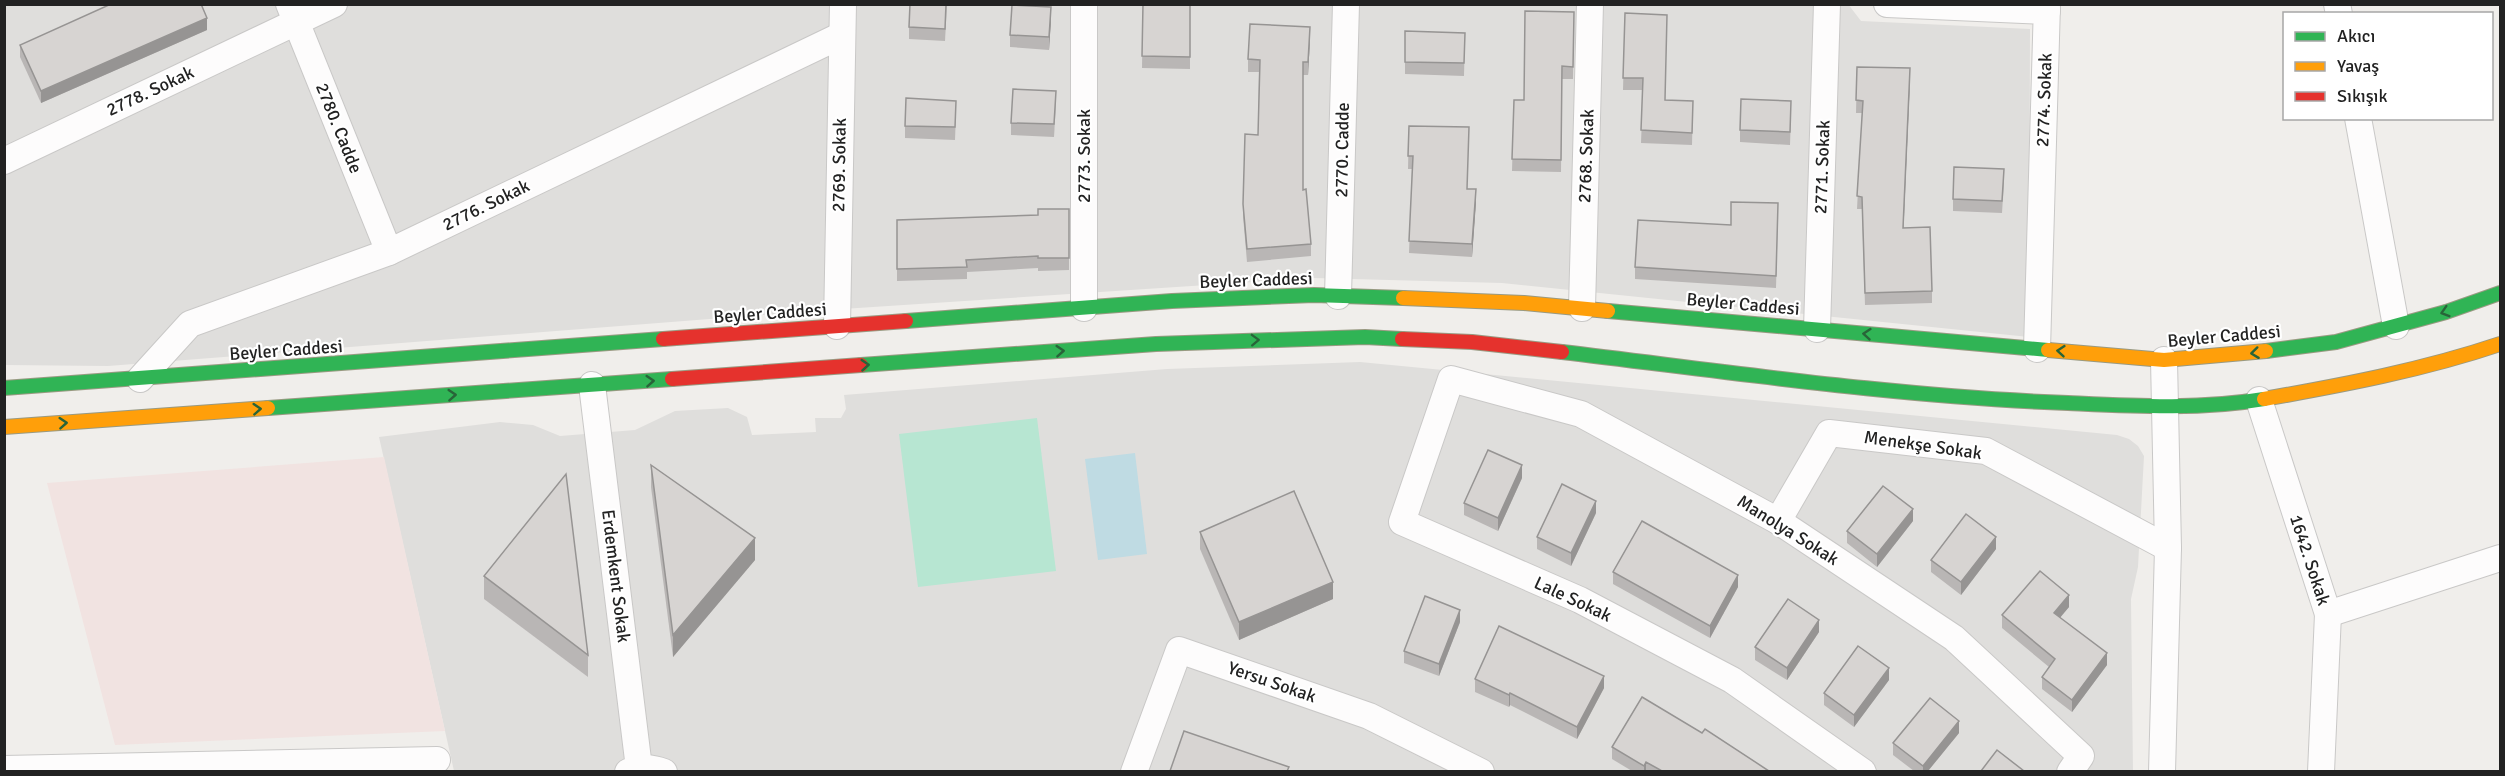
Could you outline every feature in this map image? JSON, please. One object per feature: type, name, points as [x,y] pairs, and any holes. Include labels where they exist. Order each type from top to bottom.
[{"type":"main road","name":"Beyler Caddesi","points":[[4,388],[587,351],[1172,301],[1338,296],[1524,303],[2164,360],[2232,355],[2336,342],[2446,312],[2500,292]]},
{"type":"main road","points":[[4,427],[838,362],[1156,344],[1365,337],[1472,342],[1909,392],[2009,401],[2166,407],[2259,400],[2339,386],[2462,357],[2500,344]]},
{"type":"street","name":"2778. Sokak","points":[[4,160],[293,13],[334,4]]},
{"type":"street","name":"2769. Sokak","points":[[837,331],[843,4]]},
{"type":"street","name":"2773. Sokak","points":[[1084,4],[1084,308]]},
{"type":"street","name":"2770. Cadde","points":[[1338,296],[1346,4]]},
{"type":"street","name":"2768. Sokak","points":[[1582,308],[1590,4]]},
{"type":"street","name":"2771. Sokak","points":[[1817,329],[1827,4]]},
{"type":"street","name":"2774. Sokak","points":[[1887,4],[2047,8],[2037,349]]},
{"type":"street","name":"2780. Cadde","points":[[293,13],[389,252]]},
{"type":"street","name":"2776. Sokak","points":[[140,379],[190,324],[389,252],[842,34]]},
{"type":"street","points":[[2358,120],[2396,326]]},
{"type":"street","points":[[2162,771],[2168,548],[2164,360]]},
{"type":"street","name":"Manolya Sokak","points":[[1451,379],[1581,414],[1778,521],[1954,638],[2076,764]]},
{"type":"street","name":"Lale Sokak","points":[[1451,379],[1402,522],[1580,600],[1732,680],[1863,771]]},
{"type":"street","name":"Erdemkent Sokak","points":[[591,380],[634,770]]},
{"type":"street","name":"1642. Sokak","points":[[2259,400],[2328,614],[2500,558]]},
{"type":"street","name":"Menekşe Sokak","points":[[1778,521],[1829,433],[1986,451],[2168,548]]},
{"type":"street","points":[[2321,771],[2328,614]]},
{"type":"street","name":"Yersu Sokak","points":[[1134,771],[1179,650],[1369,716],[1481,771]]},
{"type":"street","points":[[4,769],[437,760]]},
{"type":"street","points":[[634,770],[653,768],[664,771]]},
{"type":"shaded area","points":[[1848,4],[1861,21],[2030,29],[2029,337],[1502,283],[1314,278],[812,311],[108,366],[5,365],[5,5]]},
{"type":"shaded area","points":[[1360,362],[2117,435],[2129,439],[2138,446],[2144,456],[2138,567],[2131,599],[2133,771],[454,771],[379,437],[500,422],[533,425],[560,436],[635,430],[675,411],[728,408],[747,417],[752,435],[816,432],[815,418],[841,418],[846,409],[844,395],[1167,369]]},
{"type":"shaded area","points":[[384,457],[445,731],[115,745],[47,483]]},
{"type":"green space","points":[[1037,418],[1056,571],[918,587],[899,434]]},
{"type":"water","points":[[1135,453],[1147,554],[1098,560],[1085,459]]},
{"type":"building","points":[[111,4],[201,4],[207,18],[41,91],[20,45]]},
{"type":"building","points":[[910,4],[946,4],[945,29],[909,27]]},
{"type":"building","points":[[1143,4],[1190,4],[1190,57],[1142,56]]},
{"type":"building","points":[[1012,5],[1051,7],[1049,37],[1010,35]]},
{"type":"building","points":[[1525,11],[1574,12],[1573,67],[1562,66],[1561,160],[1512,159],[1514,100],[1524,100]]},
{"type":"building","points":[[1625,13],[1667,15],[1665,100],[1693,101],[1692,133],[1641,130],[1643,78],[1623,78]]},
{"type":"building","points":[[1250,24],[1310,27],[1308,62],[1303,62],[1303,190],[1306,189],[1311,244],[1247,249],[1243,204],[1245,134],[1258,135],[1260,60],[1248,59]]},
{"type":"building","points":[[1405,31],[1465,33],[1464,63],[1405,62]]},
{"type":"building","points":[[1857,67],[1910,68],[1903,228],[1930,227],[1932,291],[1865,293],[1862,197],[1857,196],[1863,101],[1856,100]]},
{"type":"building","points":[[1013,89],[1056,91],[1054,124],[1011,123]]},
{"type":"building","points":[[906,98],[956,101],[955,127],[905,126]]},
{"type":"building","points":[[1741,99],[1791,101],[1790,132],[1740,130]]},
{"type":"building","points":[[1409,126],[1469,127],[1467,189],[1476,189],[1472,244],[1409,241],[1413,156],[1408,156]]},
{"type":"building","points":[[1954,167],[2004,169],[2002,201],[1953,199]]},
{"type":"building","points":[[1731,202],[1778,203],[1776,276],[1635,267],[1638,220],[1731,225]]},
{"type":"building","points":[[1038,209],[1069,209],[1069,258],[1038,258],[1038,256],[966,260],[967,267],[897,269],[897,220],[1038,215]]},
{"type":"building","points":[[1488,450],[1522,465],[1498,518],[1464,503]]},
{"type":"building","points":[[651,465],[755,538],[673,635]]},
{"type":"building","points":[[566,474],[588,655],[484,576]]},
{"type":"building","points":[[1562,484],[1596,501],[1571,553],[1537,537]]},
{"type":"building","points":[[1883,486],[1913,509],[1877,554],[1847,531]]},
{"type":"building","points":[[1294,491],[1333,582],[1239,622],[1200,532]]},
{"type":"building","points":[[1966,514],[1996,537],[1961,582],[1931,560]]},
{"type":"building","points":[[1642,521],[1738,575],[1710,626],[1613,572]]},
{"type":"building","points":[[2040,571],[2069,595],[2054,613],[2107,653],[2072,700],[2042,677],[2055,659],[2002,615]]},
{"type":"building","points":[[1425,596],[1460,610],[1439,664],[1404,651]]},
{"type":"building","points":[[1788,599],[1819,620],[1787,668],[1755,647]]},
{"type":"building","points":[[1499,626],[1604,676],[1577,727],[1510,693],[1509,695],[1475,679]]},
{"type":"building","points":[[1858,646],[1889,668],[1854,715],[1824,693]]},
{"type":"building","points":[[1642,697],[1702,733],[1705,729],[1769,771],[1662,771],[1646,762],[1644,766],[1612,747]]},
{"type":"building","points":[[1930,698],[1959,721],[1923,766],[1893,743]]},
{"type":"building","points":[[1184,731],[1289,767],[1287,771],[1170,771]]},
{"type":"building","points":[[1997,750],[2024,771],[1981,771]]},
{"type":"traffic: fast","points":[[2266,351],[2336,342],[2446,312],[2500,293]]},
{"type":"traffic: fast","points":[[906,321],[1172,301],[1314,295],[1403,298]]},
{"type":"traffic: fast","points":[[1608,311],[2048,350]]},
{"type":"traffic: fast","points":[[861,365],[1156,344],[1365,337],[1402,339]]},
{"type":"traffic: fast","points":[[4,388],[663,339]]},
{"type":"traffic: fast","points":[[1562,352],[1878,390],[2005,400],[2166,406],[2216,405],[2264,399]]},
{"type":"traffic: fast","points":[[268,408],[672,379]]},
{"type":"traffic: slow","points":[[1403,298],[1524,303],[1608,311]]},
{"type":"traffic: slow","points":[[2264,399],[2412,369],[2500,344]]},
{"type":"traffic: slow","points":[[2048,350],[2164,360],[2266,351]]},
{"type":"traffic: slow","points":[[4,427],[268,408]]},
{"type":"traffic: jam","points":[[663,339],[906,321]]},
{"type":"traffic: jam","points":[[1402,339],[1472,342],[1562,352]]},
{"type":"traffic: jam","points":[[672,379],[861,365]]}]
